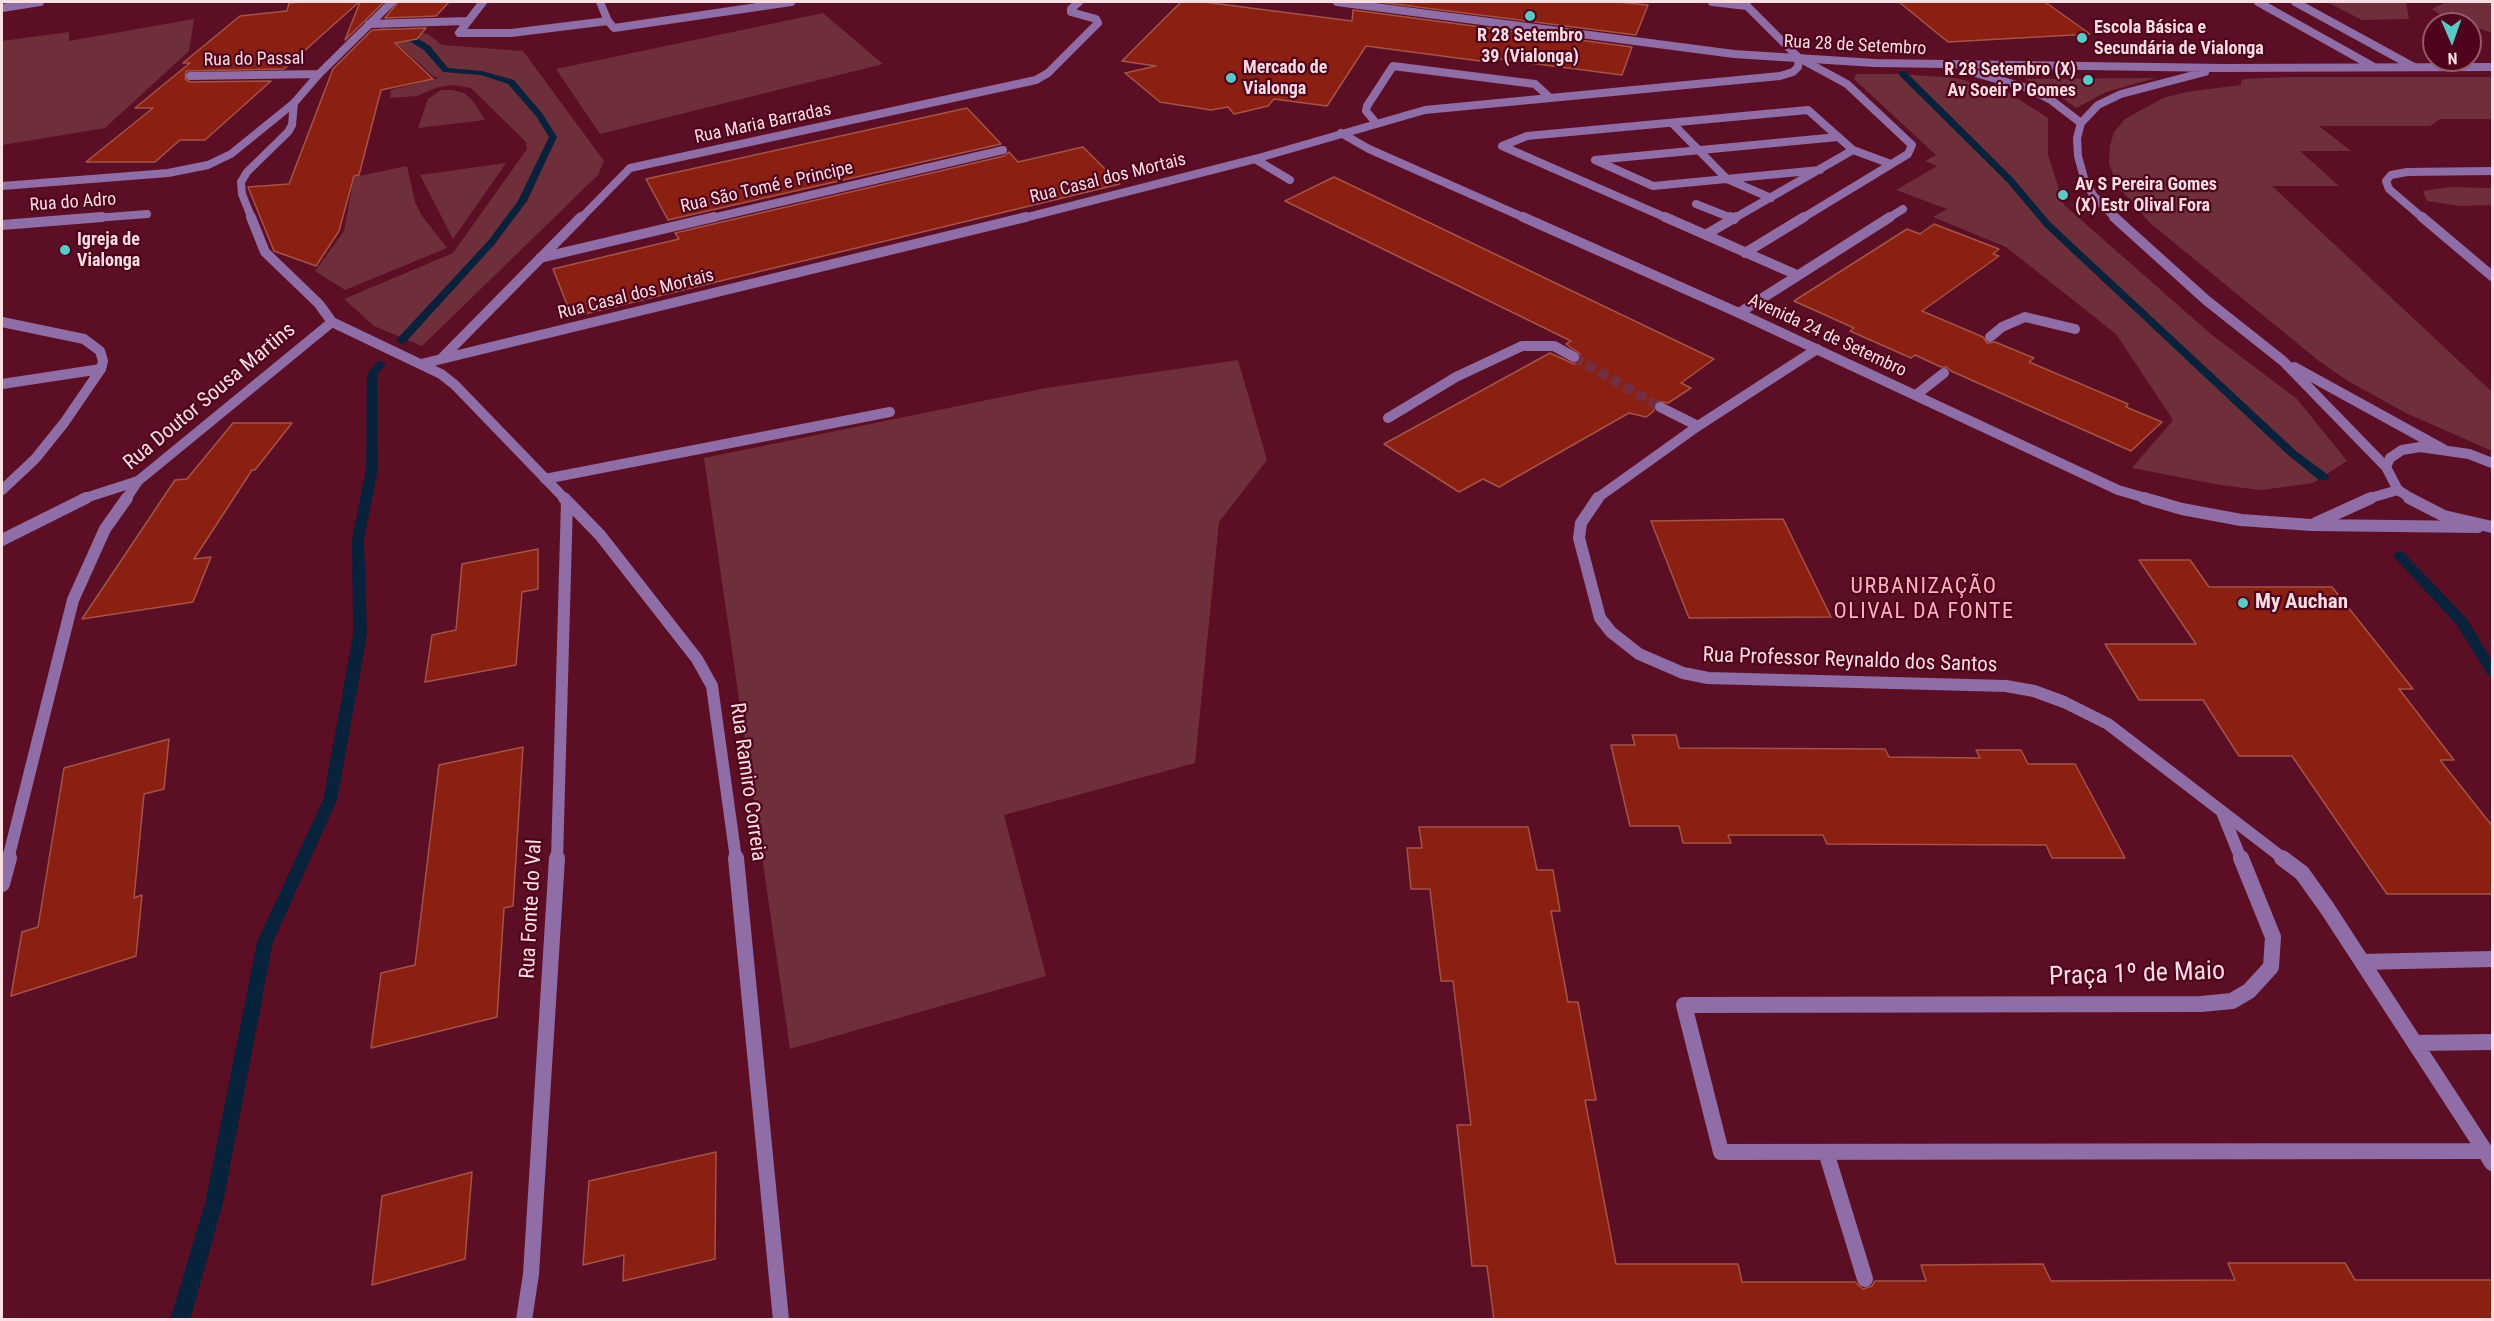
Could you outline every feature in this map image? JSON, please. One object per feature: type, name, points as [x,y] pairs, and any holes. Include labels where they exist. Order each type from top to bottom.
[{"type":"street","points":[[2,8],[40,2]]},
{"type":"street","points":[[2,186],[168,173],[208,165],[231,154],[294,104],[319,74],[393,2]]},
{"type":"street","points":[[483,2],[459,33],[511,33],[608,21]]},
{"type":"street","points":[[600,2],[608,21],[614,28],[791,2]]},
{"type":"street","name":"Rua Maria Barradas","points":[[441,359],[630,168],[1043,77],[1098,24],[1096,20],[1071,12],[1071,9],[1079,2]]},
{"type":"street","name":"Rua 28 de Setembro","points":[[1337,2],[1734,54],[1799,58],[1943,65],[2493,68]]},
{"type":"street","points":[[1712,2],[1745,4],[1799,58],[1847,84],[1912,145],[1908,154],[1745,253]]},
{"type":"street","points":[[2258,2],[2375,67]]},
{"type":"street","points":[[2295,2],[2415,67]]},
{"type":"street","points":[[369,24],[467,21]]},
{"type":"street","name":"Rua Casal dos Mortais","points":[[421,364],[1110,197],[1255,159],[1425,110],[1780,76],[1793,72],[1798,67],[1799,58]]},
{"type":"street","points":[[1943,65],[2005,80],[2027,88],[2050,100],[2081,123]]},
{"type":"street","points":[[1376,123],[1366,111],[1367,106],[1393,66],[1535,84],[1549,97]]},
{"type":"street","points":[[2224,68],[2121,94],[2098,105],[2081,123],[2076,138],[2084,178],[2093,195],[2109,213],[2206,300],[2283,361],[2386,467],[2398,490],[2419,504],[2444,516],[2490,527]]},
{"type":"street","name":"Rua do Passal","points":[[190,76],[319,74]]},
{"type":"street","points":[[294,104],[292,125],[247,172],[241,182],[242,194],[265,252],[319,304],[332,322]]},
{"type":"street","points":[[1797,275],[1502,146],[1527,136],[1808,110],[1853,150],[1891,164]]},
{"type":"street","points":[[1672,123],[1727,179],[1771,198]]},
{"type":"street","name":"Avenida 24 de Setembro","points":[[1341,133],[1369,149],[1738,313],[2118,490],[2182,509],[2241,520],[2311,525],[2490,527]]},
{"type":"street","points":[[1820,170],[1653,186],[1595,160],[1838,137]]},
{"type":"street","name":"Rua São Tomé e Principe","points":[[539,258],[1003,150]]},
{"type":"street","points":[[1707,234],[1853,150]]},
{"type":"street","points":[[1255,159],[1290,180]]},
{"type":"street","points":[[2493,171],[2407,172],[2391,175],[2386,181],[2400,199],[2493,276]]},
{"type":"street","points":[[1696,204],[1734,219]]},
{"type":"street","points":[[1738,313],[1903,208]]},
{"type":"street","name":"Rua do Adro","points":[[2,225],[147,214]]},
{"type":"street","points":[[1990,337],[2002,327],[2025,317],[2075,329]]},
{"type":"street","points":[[2,321],[84,339],[100,351],[103,361],[101,369],[52,438],[23,471],[2,490]]},
{"type":"street","name":"Rua Ramiro Correia","points":[[332,322],[441,374],[455,385],[600,535],[697,659],[712,686],[739,877],[781,1320]]},
{"type":"street","name":"Rua Doutor Sousa Martins","points":[[2,884],[74,600],[105,529],[138,481],[332,322]]},
{"type":"street","points":[[1388,418],[1456,377],[1522,346],[1554,346],[1574,357]]},
{"type":"street","name":"Rua Professor Reynaldo dos Santos","points":[[1817,349],[1698,426],[1596,499],[1581,523],[1579,538],[1600,618],[1623,644],[1660,665],[1708,678],[1980,684],[2034,691],[2064,702],[2108,724],[2222,812]]},
{"type":"street","points":[[2283,361],[2443,448]]},
{"type":"street","points":[[2,384],[101,369]]},
{"type":"street","points":[[1916,395],[1944,373]]},
{"type":"street","points":[[1660,407],[1698,426]]},
{"type":"street","points":[[545,479],[890,412]]},
{"type":"street","points":[[2386,467],[2390,458],[2402,450],[2420,447],[2443,448],[2469,454],[2493,464]]},
{"type":"street","points":[[2,540],[79,500],[138,481]]},
{"type":"street","name":"Avenida 24 de Setembro","points":[[2311,525],[2372,497],[2398,490]]},
{"type":"street","name":"Rua Fonte do Val","points":[[524,1320],[531,1274],[556,865],[567,501]]},
{"type":"street","name":"Praça 1º de Maio","points":[[2222,812],[2302,873],[2489,1157]]},
{"type":"street","name":"Praça 1º de Maio","points":[[2222,812],[2272,937],[2271,967],[2249,991],[2232,1000],[2202,1004],[1684,1005],[1721,1152],[2489,1157]]},
{"type":"street","points":[[2362,962],[2493,959]]},
{"type":"street","points":[[2415,1043],[2493,1042]]},
{"type":"street","points":[[1826,1152],[1865,1280]]},
{"type":"shaded area","points":[[2327,2],[2406,2],[2409,19],[2362,20]]},
{"type":"shaded area","points":[[2446,2],[2492,3],[2492,33],[2482,29],[2482,12],[2436,12],[2432,9]]},
{"type":"shaded area","points":[[823,13],[883,64],[600,134],[556,69]]},
{"type":"shaded area","points":[[194,19],[189,51],[105,128],[2,145],[2,41],[69,32],[69,41]]},
{"type":"shaded area","points":[[379,27],[428,34],[442,45],[523,51],[604,161],[598,175],[422,346],[374,326],[344,299],[453,253],[527,149],[526,142],[471,88],[454,85],[438,87],[417,96],[390,98],[391,90],[439,78],[433,76]]},
{"type":"shaded area","points":[[1856,74],[1955,78],[2006,91],[2048,118],[2048,155],[2064,205],[2212,335],[2297,399],[2347,461],[2313,483],[2261,490],[2220,485],[2132,468],[2173,420],[2116,334],[2006,247],[1933,217],[1947,209],[1896,190],[1937,166],[1925,161],[1936,155],[1854,79]]},
{"type":"shaded area","points":[[2492,77],[2492,119],[2440,119],[2430,126],[2319,126],[2351,151],[2300,151],[2339,186],[2272,186],[2492,392],[2492,451],[2406,413],[2348,381],[2319,361],[2150,223],[2118,186],[2109,164],[2110,146],[2114,132],[2125,119],[2163,98],[2186,92],[2241,85],[2241,81],[2245,79]]},
{"type":"shaded area","points":[[2156,78],[2106,92],[2076,108],[2055,93],[2025,79]]},
{"type":"shaded area","points":[[441,90],[464,93],[473,101],[485,120],[418,128],[428,99]]},
{"type":"shaded area","points":[[506,163],[453,239],[420,175]]},
{"type":"shaded area","points":[[407,166],[415,202],[422,216],[447,248],[345,290],[315,271],[344,231],[354,177]]},
{"type":"shaded area","points":[[2450,187],[2492,188],[2492,205],[2460,206],[2427,201],[2423,191]]},
{"type":"shaded area","points":[[1238,360],[1267,460],[1219,522],[1195,763],[1004,815],[1046,976],[790,1049],[704,458],[1046,388]]},
{"type":"building","points":[[359,2],[284,69],[186,71],[185,79],[190,82],[271,81],[205,140],[180,140],[155,162],[86,162],[153,108],[135,108],[190,63],[183,63],[240,16],[287,11],[289,3]]},
{"type":"building","points":[[360,2],[384,2],[345,40]]},
{"type":"building","points":[[398,2],[449,2],[436,16],[385,18]]},
{"type":"building","points":[[1181,2],[1204,2],[1352,21],[1353,10],[1632,47],[1622,75],[1491,58],[1488,62],[1366,46],[1327,106],[1274,99],[1268,106],[1234,114],[1228,107],[1211,110],[1160,102],[1125,73],[1156,66],[1122,61]]},
{"type":"building","points":[[1379,2],[1617,2],[1648,5],[1636,35]]},
{"type":"building","points":[[1899,2],[2045,2],[2090,34],[1948,42]]},
{"type":"building","points":[[426,28],[417,39],[395,43],[433,79],[381,90],[359,175],[354,176],[339,231],[316,266],[274,251],[248,187],[289,184],[333,69],[372,30]]},
{"type":"building","points":[[967,108],[1001,144],[668,220],[646,179]]},
{"type":"building","points":[[1083,147],[1120,184],[572,317],[553,269],[679,239],[675,233],[1004,156],[1009,152],[1018,162]]},
{"type":"building","points":[[1334,177],[1714,359],[1681,383],[1691,388],[1668,403],[1657,401],[1653,404],[1654,411],[1646,417],[1629,413],[1499,487],[1483,479],[1459,492],[1384,444],[1550,353],[1574,364],[1580,361],[1580,354],[1566,344],[1571,341],[1285,201]]},
{"type":"building","points":[[1934,224],[1999,249],[1993,254],[1999,256],[1922,311],[1983,337],[1987,343],[1995,342],[2034,358],[2029,362],[2128,404],[2126,407],[2162,422],[2131,451],[1951,371],[1947,367],[1941,367],[1915,355],[1911,358],[1850,331],[1854,328],[1794,301],[1907,229],[1920,234]]},
{"type":"building","points":[[233,423],[292,423],[255,470],[252,470],[194,559],[211,557],[193,602],[82,619],[175,480],[187,479]]},
{"type":"building","points":[[1783,519],[1831,617],[1689,618],[1651,521]]},
{"type":"building","points":[[538,549],[538,589],[522,592],[516,665],[425,682],[432,635],[456,630],[462,564]]},
{"type":"building","points":[[2139,560],[2190,560],[2209,587],[2332,587],[2413,689],[2399,689],[2454,760],[2440,760],[2493,827],[2493,894],[2387,894],[2292,756],[2239,756],[2203,700],[2139,700],[2105,644],[2196,644]]},
{"type":"building","points":[[1632,735],[1676,735],[1679,748],[1885,749],[1889,757],[1980,758],[1976,750],[2021,750],[2028,764],[2075,764],[2125,858],[2052,858],[2046,845],[1827,844],[1823,835],[1728,835],[1731,843],[1683,843],[1679,826],[1630,826],[1611,745],[1635,745]]},
{"type":"building","points":[[169,739],[164,789],[144,794],[134,898],[142,895],[136,956],[11,996],[22,932],[38,927],[64,768]]},
{"type":"building","points":[[523,747],[513,906],[504,908],[497,1017],[371,1048],[381,973],[415,965],[439,765]]},
{"type":"building","points":[[1419,827],[1528,827],[1537,870],[1553,870],[1560,911],[1551,911],[1568,1002],[1578,1002],[1596,1100],[1585,1100],[1616,1264],[1738,1264],[1742,1282],[1855,1282],[1863,1289],[1872,1286],[1875,1281],[1926,1281],[1921,1265],[2043,1264],[2051,1281],[2235,1280],[2228,1263],[2345,1263],[2355,1280],[2493,1280],[2493,1320],[1494,1320],[1487,1266],[1472,1266],[1457,1125],[1471,1125],[1453,981],[1441,981],[1430,889],[1411,889],[1407,848],[1422,848]]},
{"type":"building","points":[[716,1152],[715,1259],[623,1281],[624,1255],[583,1265],[589,1181]]},
{"type":"building","points":[[472,1172],[465,1259],[372,1285],[382,1196]]},
{"type":"waterway","points":[[401,32],[427,48],[446,70],[482,73],[511,82],[539,115],[553,137],[522,201],[491,243],[401,341]]},
{"type":"waterway","points":[[1902,73],[2010,180],[2048,225],[2292,453],[2323,477]]},
{"type":"waterway","points":[[180,1320],[214,1203],[265,942],[330,800],[360,635],[358,539],[372,469],[372,374],[381,364]]},
{"type":"waterway","points":[[2399,555],[2462,622],[2492,671]]},
{"type":"tunnel","points":[[1574,357],[1660,407]]},
{"type":"place","name":"R 28 Setembro 39 (Vialonga)","points":[[1530,16]]},
{"type":"place","name":"Escola Básica e Secundária de Vialonga","points":[[2082,38]]},
{"type":"place","name":"Mercado de Vialonga","points":[[1231,78]]},
{"type":"place","name":"R 28 Setembro (X) Av Soeir P Gomes","points":[[2088,80]]},
{"type":"place","name":"Av S Pereira Gomes (X) Estr Olival Fora","points":[[2063,195]]},
{"type":"place","name":"Igreja de Vialonga","points":[[65,250]]},
{"type":"place","name":"My Auchan","points":[[2243,603]]},
{"type":"district","name":"URBANIZAÇÃO OLIVAL DA FONTE","points":[[1924,600]]}]
